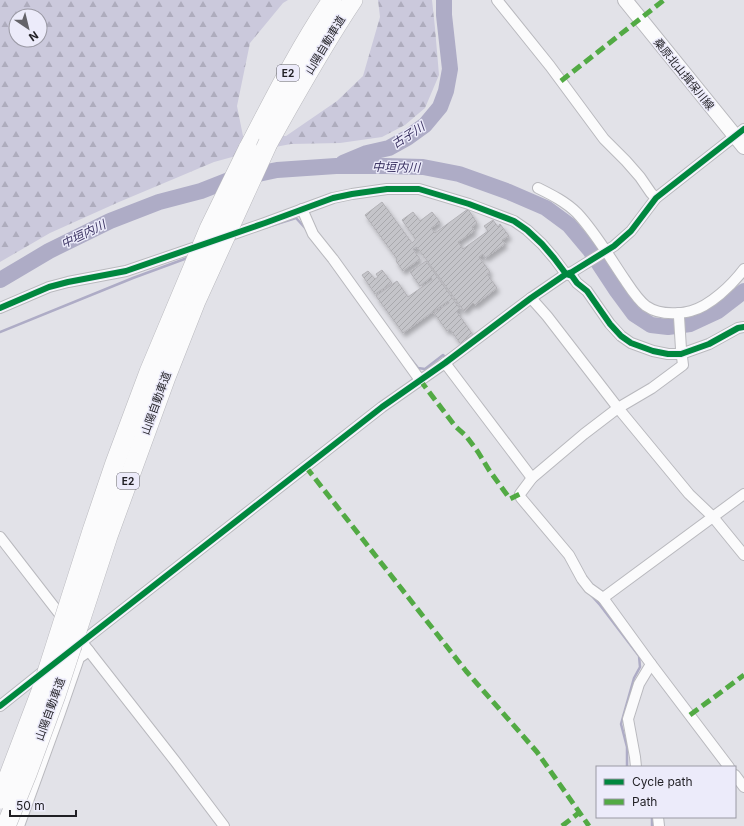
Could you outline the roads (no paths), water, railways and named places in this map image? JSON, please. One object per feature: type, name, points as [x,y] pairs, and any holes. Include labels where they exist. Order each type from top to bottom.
[{"type":"highway","name":"山陽自動車道","points":[[0,799],[41,691],[108,483],[147,379],[209,229],[280,87],[332,0]]},
{"type":"highway","name":"山陽自動車道","points":[[6,826],[56,695],[108,536],[166,377],[196,301],[268,143],[338,22],[353,0]]},
{"type":"main road","name":"桑原北山揖保川線","points":[[625,0],[739,133],[744,147]]},
{"type":"street","points":[[497,0],[550,66],[604,139],[626,161],[650,193],[656,198]]},
{"type":"street","points":[[0,706],[382,407],[445,363],[531,298],[614,246],[631,231],[656,198],[739,133]]},
{"type":"street","points":[[538,188],[570,206],[587,225],[604,252],[636,295],[645,306],[655,311],[679,315],[703,306],[736,281],[744,269]]},
{"type":"street","points":[[0,308],[49,287],[126,271],[265,224],[332,198],[387,189],[419,189],[469,204],[514,221],[527,230],[542,244],[577,283],[587,291],[610,324],[621,336],[631,342],[653,351],[668,354],[709,344],[738,328],[744,327]]},
{"type":"street","points":[[302,209],[313,234],[333,259],[420,380]]},
{"type":"street","points":[[531,298],[547,316],[618,408],[689,494],[713,517],[744,554]]},
{"type":"street","points":[[679,315],[683,365],[652,388],[618,408],[584,434],[532,478],[520,494],[521,498],[569,555],[582,579],[589,588],[603,598],[728,766]]},
{"type":"street","points":[[445,363],[532,478]]},
{"type":"street","points":[[603,598],[744,494]]},
{"type":"street","points":[[0,537],[224,826]]},
{"type":"street","points":[[19,826],[79,658],[89,651]]},
{"type":"street","points":[[58,660],[75,669]]},
{"type":"street","points":[[636,766],[628,720],[639,684],[651,664]]},
{"type":"street","points":[[736,776],[744,787]]},
{"type":"waterway","name":"古子川","points":[[343,163],[367,153],[389,148],[407,138],[425,125],[440,107],[446,91],[450,69],[444,15],[444,0]]},
{"type":"waterway","name":"中垣内川","points":[[0,280],[49,251],[110,221],[159,202],[201,191],[229,180],[277,170],[336,166],[385,166],[423,167],[459,174],[509,192],[546,208],[569,225],[590,250],[634,314],[651,325],[668,327],[690,324],[718,311],[744,291]]},
{"type":"waterway","points":[[267,227],[296,218],[306,229]]},
{"type":"waterway","points":[[0,332],[133,278],[190,257]]},
{"type":"waterway","points":[[410,358],[418,368],[425,369],[443,355],[447,359]]},
{"type":"waterway","points":[[591,595],[639,656],[640,667],[634,678],[621,724],[627,747],[627,766]]},
{"type":"waterway","points":[[652,818],[652,826]]}]
